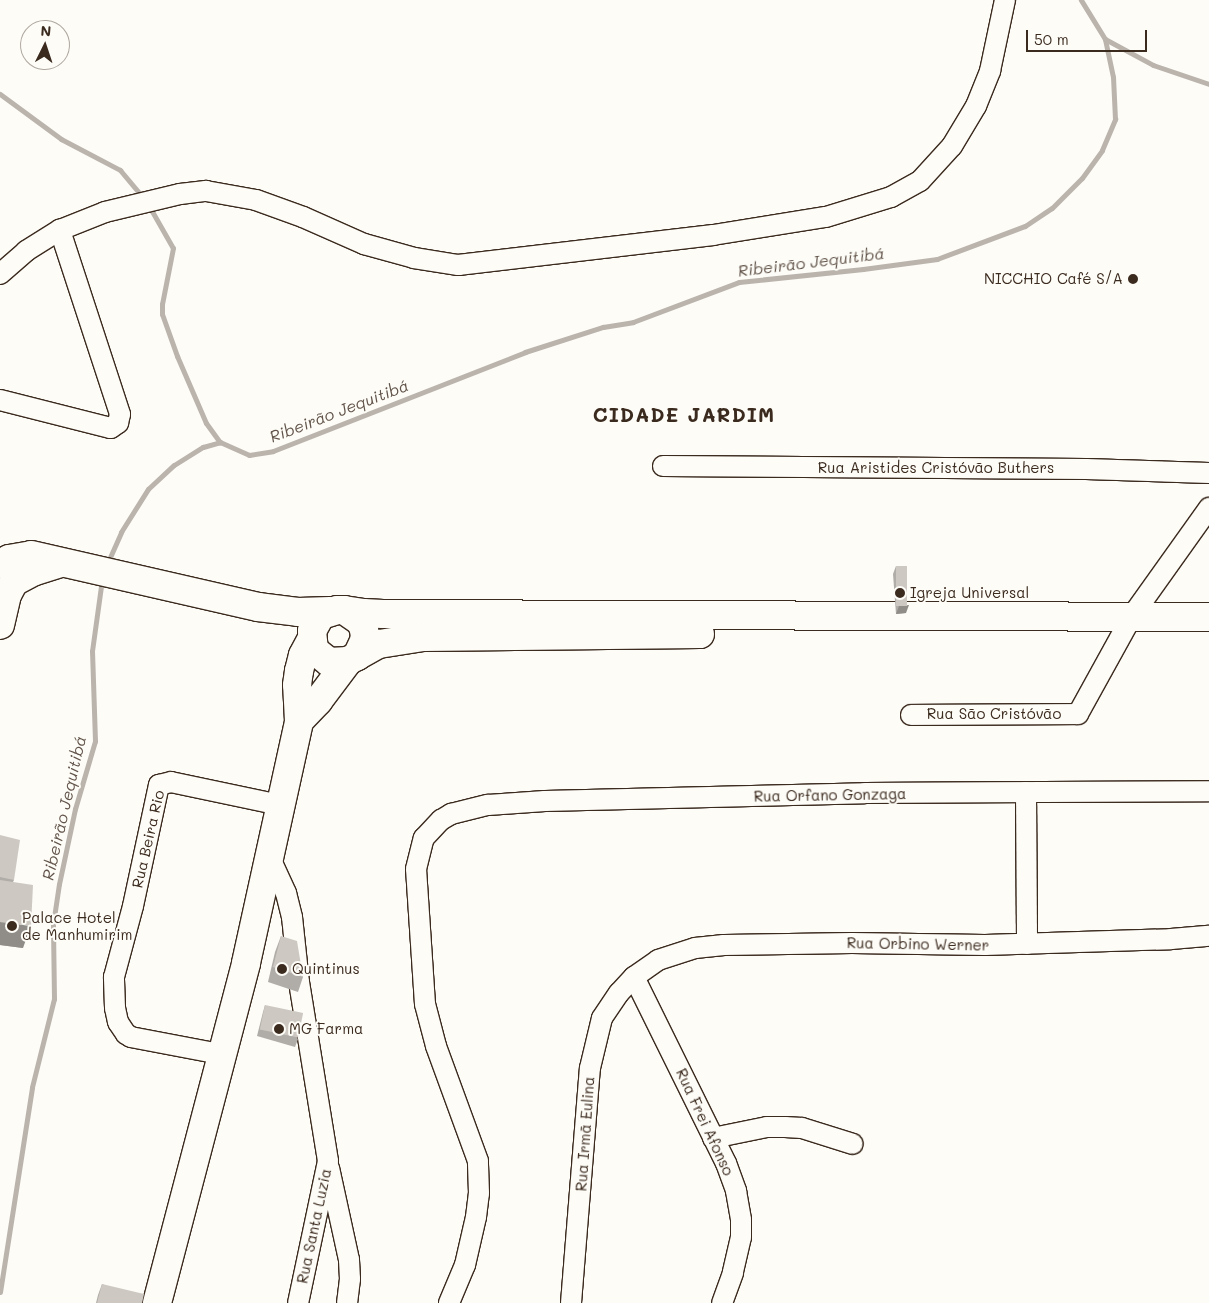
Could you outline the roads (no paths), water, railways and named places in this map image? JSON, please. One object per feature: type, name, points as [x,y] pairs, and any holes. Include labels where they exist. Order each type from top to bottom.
[{"type":"street","points":[[0,274],[26,251],[60,230],[106,212],[180,194],[212,191],[246,198],[303,217],[364,244],[414,258],[458,265],[713,234],[826,217],[891,197],[920,181],[952,146],[976,106],[990,71],[1005,0]]},
{"type":"street","points":[[0,400],[111,428],[118,423],[120,414],[60,230]]},
{"type":"street","name":"Rua Aristides Cristóvão Buthers","points":[[663,466],[1086,469],[1209,473]]},
{"type":"street","points":[[1127,624],[1209,508]]},
{"type":"street","points":[[0,551],[74,564],[258,607],[298,612],[337,610],[384,614],[1127,624],[1209,632]]},
{"type":"street","points":[[0,564],[9,559],[31,555]]},
{"type":"street","points":[[0,625],[3,591],[26,574],[74,564]]},
{"type":"street","points":[[258,607],[281,616],[311,638],[314,650],[329,662],[352,658],[365,649],[391,640],[443,636],[1127,624],[1209,617]]},
{"type":"street","points":[[157,1303],[220,1054],[246,963],[299,721],[297,685],[304,655],[315,622],[337,610],[353,614],[364,629],[365,639],[318,701],[299,721]]},
{"type":"street","name":"Rua São Cristóvão","points":[[911,715],[1078,714],[1127,624]]},
{"type":"street","name":"Rua Beira Rio","points":[[220,1054],[131,1037],[126,1034],[118,1022],[115,1008],[114,977],[133,906],[159,785],[171,782],[280,805]]},
{"type":"street","name":"Rua Orfano Gonzaga","points":[[449,1303],[465,1265],[476,1217],[478,1161],[429,1026],[425,1004],[416,868],[424,838],[441,820],[451,814],[488,806],[545,801],[865,793],[1209,791]]},
{"type":"street","points":[[1026,792],[1027,944]]},
{"type":"street","name":"Rua Santa Luzia","points":[[269,856],[286,893],[292,917],[299,982],[328,1161],[298,1303]]},
{"type":"street","name":"Rua Orbino Werner","points":[[634,977],[658,960],[677,952],[724,945],[1027,944],[1209,936]]},
{"type":"street","name":"Rua Frei Afonso","points":[[634,977],[726,1163],[736,1191],[741,1220],[741,1237],[733,1273],[722,1303]]},
{"type":"street","name":"Rua Irmã Eulina","points":[[572,1303],[590,1068],[602,1018],[619,993],[634,977]]},
{"type":"street","points":[[713,1138],[767,1127],[785,1127],[802,1128],[854,1144]]},
{"type":"street","points":[[328,1161],[349,1260],[350,1279],[347,1303]]},
{"type":"waterway","name":"Ribeirão Jequitibá","points":[[107,564],[121,532],[148,489],[174,465],[203,447],[220,442],[249,455],[273,451],[525,352],[603,327],[633,322],[739,282],[937,259],[1025,226],[1052,208],[1082,178],[1102,150],[1115,119],[1113,77],[1105,39],[1081,0]]},
{"type":"waterway","points":[[1105,39],[1153,65],[1209,84]]},
{"type":"waterway","points":[[0,94],[61,139],[120,170],[143,197]]},
{"type":"waterway","points":[[149,206],[173,248],[162,304],[162,314],[177,356],[206,423],[220,442]]},
{"type":"waterway","name":"Ribeirão Jequitibá","points":[[0,1292],[32,1087],[54,999],[53,924],[59,884],[75,809],[95,741],[92,651],[102,579]]},
{"type":"place","name":"NICCHIO Café S/A","points":[[1133,279]]},
{"type":"place","name":"Igreja Universal","points":[[900,593]]},
{"type":"place","name":"Palace Hotel de Manhumirim","points":[[12,926]]},
{"type":"place","name":"Quintinus","points":[[282,969]]},
{"type":"place","name":"MG Farma","points":[[279,1029]]},
{"type":"district","name":"CIDADE JARDIM","points":[[684,414]]}]
